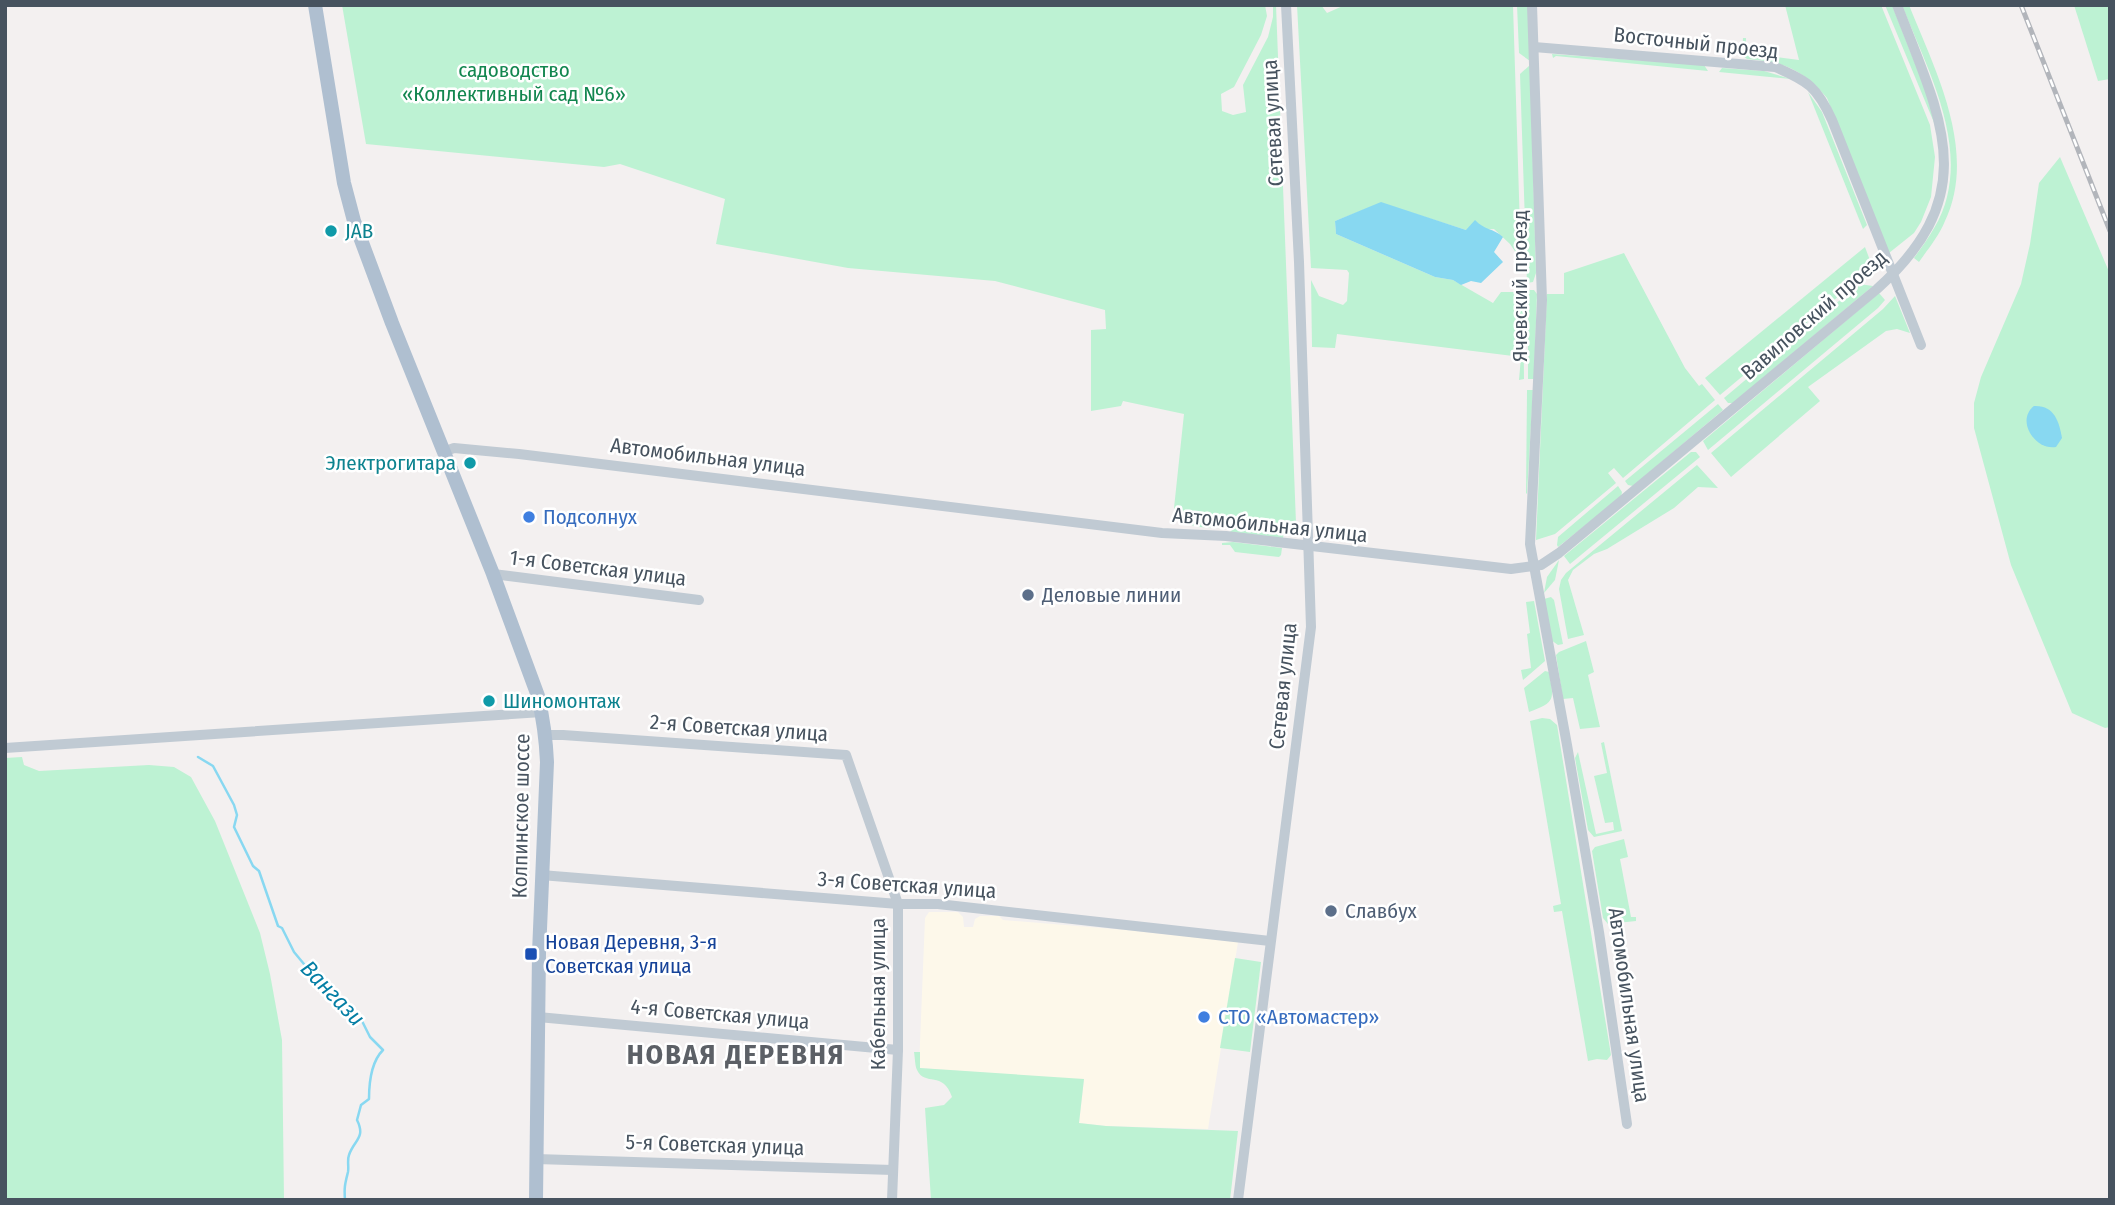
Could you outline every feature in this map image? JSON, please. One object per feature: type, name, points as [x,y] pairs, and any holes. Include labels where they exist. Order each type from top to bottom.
[{"type":"main road","name":"Колпинское шоссе","points":[[315,5],[348,201],[383,301],[493,574],[542,712],[547,762],[541,875],[536,1200]]},
{"type":"street","name":"Сетевая улица","points":[[1238,1200],[1310,641],[1301,300],[1286,5]]},
{"type":"street","name":"Ячевский проезд","points":[[1532,5],[1542,300],[1530,544],[1533,566]]},
{"type":"street","name":"Вавиловский проезд","points":[[1533,566],[1541,565],[1559,554],[1695,442],[1892,275],[1922,238],[1934,218],[1941,196],[1945,160],[1930,90],[1897,5]]},
{"type":"street","name":"Восточный проезд","points":[[1534,47],[1775,67],[1815,89],[1828,111],[1921,345]]},
{"type":"street","name":"Автомобильная улица","points":[[443,452],[454,448],[519,454],[1162,533],[1226,536],[1511,569],[1533,566],[1599,932],[1627,1124]]},
{"type":"street","name":"1-я Советская улица","points":[[493,574],[699,600]]},
{"type":"street","points":[[5,748],[542,712]]},
{"type":"street","name":"2-я Советская улица","points":[[546,735],[846,755]]},
{"type":"street","name":"Кабельная улица","points":[[846,755],[898,904],[898,1050],[892,1200]]},
{"type":"street","name":"3-я Советская улица","points":[[541,875],[898,904],[939,904],[1270,941]]},
{"type":"street","name":"4-я Советская улица","points":[[538,1017],[898,1050]]},
{"type":"street","name":"5-я Советская улица","points":[[536,1159],[893,1170]]},
{"type":"shaded area","points":[[929,912],[958,912],[963,917],[964,927],[973,927],[975,919],[980,916],[999,916],[1003,920],[1238,942],[1208,1129],[1079,1123],[1084,1080],[919,1068],[925,918]]},
{"type":"green space","name":"садоводство «Коллективный сад №6»","points":[[342,5],[1265,5],[1267,16],[1261,35],[1234,87],[1221,94],[1222,111],[1233,115],[1246,112],[1243,85],[1268,37],[1273,5],[1276,5],[1296,523],[1292,525],[1236,516],[1227,527],[1204,527],[1190,525],[1179,516],[1174,508],[1184,414],[1123,401],[1121,406],[1091,411],[1091,330],[1106,329],[1105,310],[995,281],[848,268],[716,244],[725,199],[620,164],[604,167],[366,144]]},
{"type":"green space","points":[[1297,5],[1321,5],[1327,13],[1345,5],[1513,5],[1521,260],[1510,244],[1494,229],[1466,230],[1381,203],[1335,221],[1336,234],[1435,277],[1453,280],[1493,303],[1501,292],[1523,292],[1524,379],[1519,380],[1521,357],[1337,334],[1335,348],[1312,347],[1311,280],[1319,296],[1343,305],[1347,301],[1349,273],[1347,270],[1311,268]]},
{"type":"green space","points":[[1517,5],[1528,5],[1530,61],[1519,53]]},
{"type":"green space","points":[[1785,5],[1881,5],[1930,125],[1935,157],[1931,197],[1921,222],[1914,233],[1889,253],[1827,98],[1809,80],[1792,69],[1772,62],[1747,59],[1742,55],[1743,38],[1746,38],[1746,44],[1753,54],[1799,60]]},
{"type":"green space","points":[[1885,5],[1892,5],[1926,91],[1935,125]]},
{"type":"green space","points":[[1902,5],[1909,5],[1941,83],[1955,139],[1957,167],[1954,194],[1945,221],[1919,262],[1914,258],[1945,205],[1951,173],[1950,148],[1946,123],[1931,75]]},
{"type":"green space","points":[[2074,5],[2110,5],[2110,79],[2098,81]]},
{"type":"green space","points":[[1552,54],[1704,65],[1708,71],[1556,56],[1553,58]]},
{"type":"green space","points":[[1530,65],[1536,273],[1533,282],[1527,283],[1520,74]]},
{"type":"green space","points":[[1722,68],[1764,71],[1791,79],[1719,72]]},
{"type":"green space","points":[[1808,92],[1822,112],[1867,225],[1863,229]]},
{"type":"green space","points":[[2060,157],[2110,274],[2110,727],[2105,728],[2072,713],[2011,565],[1974,428],[1974,403],[1981,377],[2021,284],[2039,183]]},
{"type":"green space","points":[[1865,247],[1871,263],[1869,271],[1720,395],[1705,378]]},
{"type":"green space","points":[[1624,253],[1685,368],[1715,400],[1623,478],[1614,468],[1608,473],[1616,483],[1555,534],[1536,540],[1547,294],[1564,294],[1564,273]]},
{"type":"green space","points":[[1859,284],[1873,286],[1733,403],[1728,403],[1724,398]]},
{"type":"green space","points":[[1528,290],[1534,290],[1537,294],[1534,379],[1528,379]]},
{"type":"green space","points":[[1879,293],[1885,300],[1878,308],[1708,450],[1703,441]]},
{"type":"green space","points":[[1895,296],[1910,333],[1897,329],[1886,331],[1808,387],[1820,401],[1731,477],[1711,453],[1883,309]]},
{"type":"green space","points":[[1527,390],[1533,390],[1527,494],[1526,493]]},
{"type":"green space","points":[[1718,404],[1723,410],[1633,486],[1628,485],[1625,481]]},
{"type":"green space","points":[[1691,452],[1696,452],[1700,457],[1570,564],[1564,556]]},
{"type":"green space","points":[[1697,465],[1718,488],[1698,487],[1674,508],[1607,549],[1594,554],[1573,570],[1568,580],[1584,635],[1568,639],[1559,589],[1566,573]]},
{"type":"green space","points":[[1618,486],[1622,492],[1621,497],[1558,547],[1558,537]]},
{"type":"green space","points":[[1240,522],[1280,527],[1284,531],[1283,538],[1230,532]]},
{"type":"green space","points":[[1233,542],[1282,548],[1281,555],[1279,557],[1235,552],[1230,545],[1222,545]]},
{"type":"green space","points":[[1559,560],[1555,580],[1544,593],[1547,577]]},
{"type":"green space","points":[[1551,597],[1554,600],[1563,644],[1558,645],[1551,640],[1544,599]]},
{"type":"green space","points":[[1534,601],[1545,661],[1523,680],[1521,670],[1531,668],[1526,602]]},
{"type":"green space","points":[[1586,641],[1594,672],[1588,675],[1600,727],[1580,729],[1573,698],[1563,699],[1556,655]]},
{"type":"green space","points":[[1545,671],[1549,672],[1551,699],[1529,712],[1524,688]]},
{"type":"green space","points":[[1550,719],[1557,725],[1611,1055],[1607,1060],[1588,1061],[1562,911],[1554,912],[1553,906],[1561,904],[1530,721]]},
{"type":"green space","points":[[1604,742],[1622,831],[1594,837],[1588,830],[1575,758],[1578,752],[1596,834],[1614,830],[1613,822],[1605,823],[1594,776],[1607,773],[1601,743]]},
{"type":"green space","points":[[22,757],[24,765],[39,771],[149,765],[174,767],[191,777],[215,821],[260,933],[270,974],[282,1040],[284,1200],[5,1200],[5,758]]},
{"type":"green space","points":[[1624,839],[1628,857],[1620,859],[1631,917],[1636,917],[1636,921],[1608,924],[1603,918],[1592,851],[1595,847]]},
{"type":"green space","points":[[1235,958],[1261,962],[1250,1052],[1220,1048]]},
{"type":"green space","points":[[914,1052],[920,1052],[920,1068],[1084,1079],[1079,1123],[1238,1131],[1230,1200],[931,1200],[925,1108],[944,1105],[952,1097],[944,1084],[920,1075],[916,1068]]},
{"type":"water","points":[[1381,202],[1466,230],[1475,220],[1503,237],[1494,252],[1503,262],[1481,283],[1471,281],[1461,285],[1453,280],[1435,277],[1336,234],[1335,221]]},
{"type":"water","points":[[2034,406],[2051,411],[2057,420],[2062,438],[2056,447],[2041,444],[2030,434],[2027,419]]},
{"type":"waterway","name":"Вангази","points":[[198,757],[213,766],[234,805],[237,815],[234,827],[253,866],[259,871],[278,926],[282,928],[294,952],[328,993],[360,1017],[370,1037],[383,1050],[373,1066],[369,1099],[361,1105],[357,1120],[360,1135],[348,1157],[345,1200]]},
{"type":"railway","points":[[2021,5],[2110,231]]},
{"type":"place","name":"JAB","points":[[331,231]]},
{"type":"place","name":"Электрогитара","points":[[470,463]]},
{"type":"place","name":"Подсолнух","points":[[529,517]]},
{"type":"place","name":"Деловые линии","points":[[1028,595]]},
{"type":"place","name":"Шиномонтаж","points":[[489,701]]},
{"type":"place","name":"Славбух","points":[[1331,911]]},
{"type":"place","name":"Новая Деревня, 3-я Советская улица","points":[[531,954]]},
{"type":"place","name":"СТО «Автомастер»","points":[[1204,1017]]},
{"type":"district","name":"НОВАЯ ДЕРЕВНЯ","points":[[736,1054]]}]
